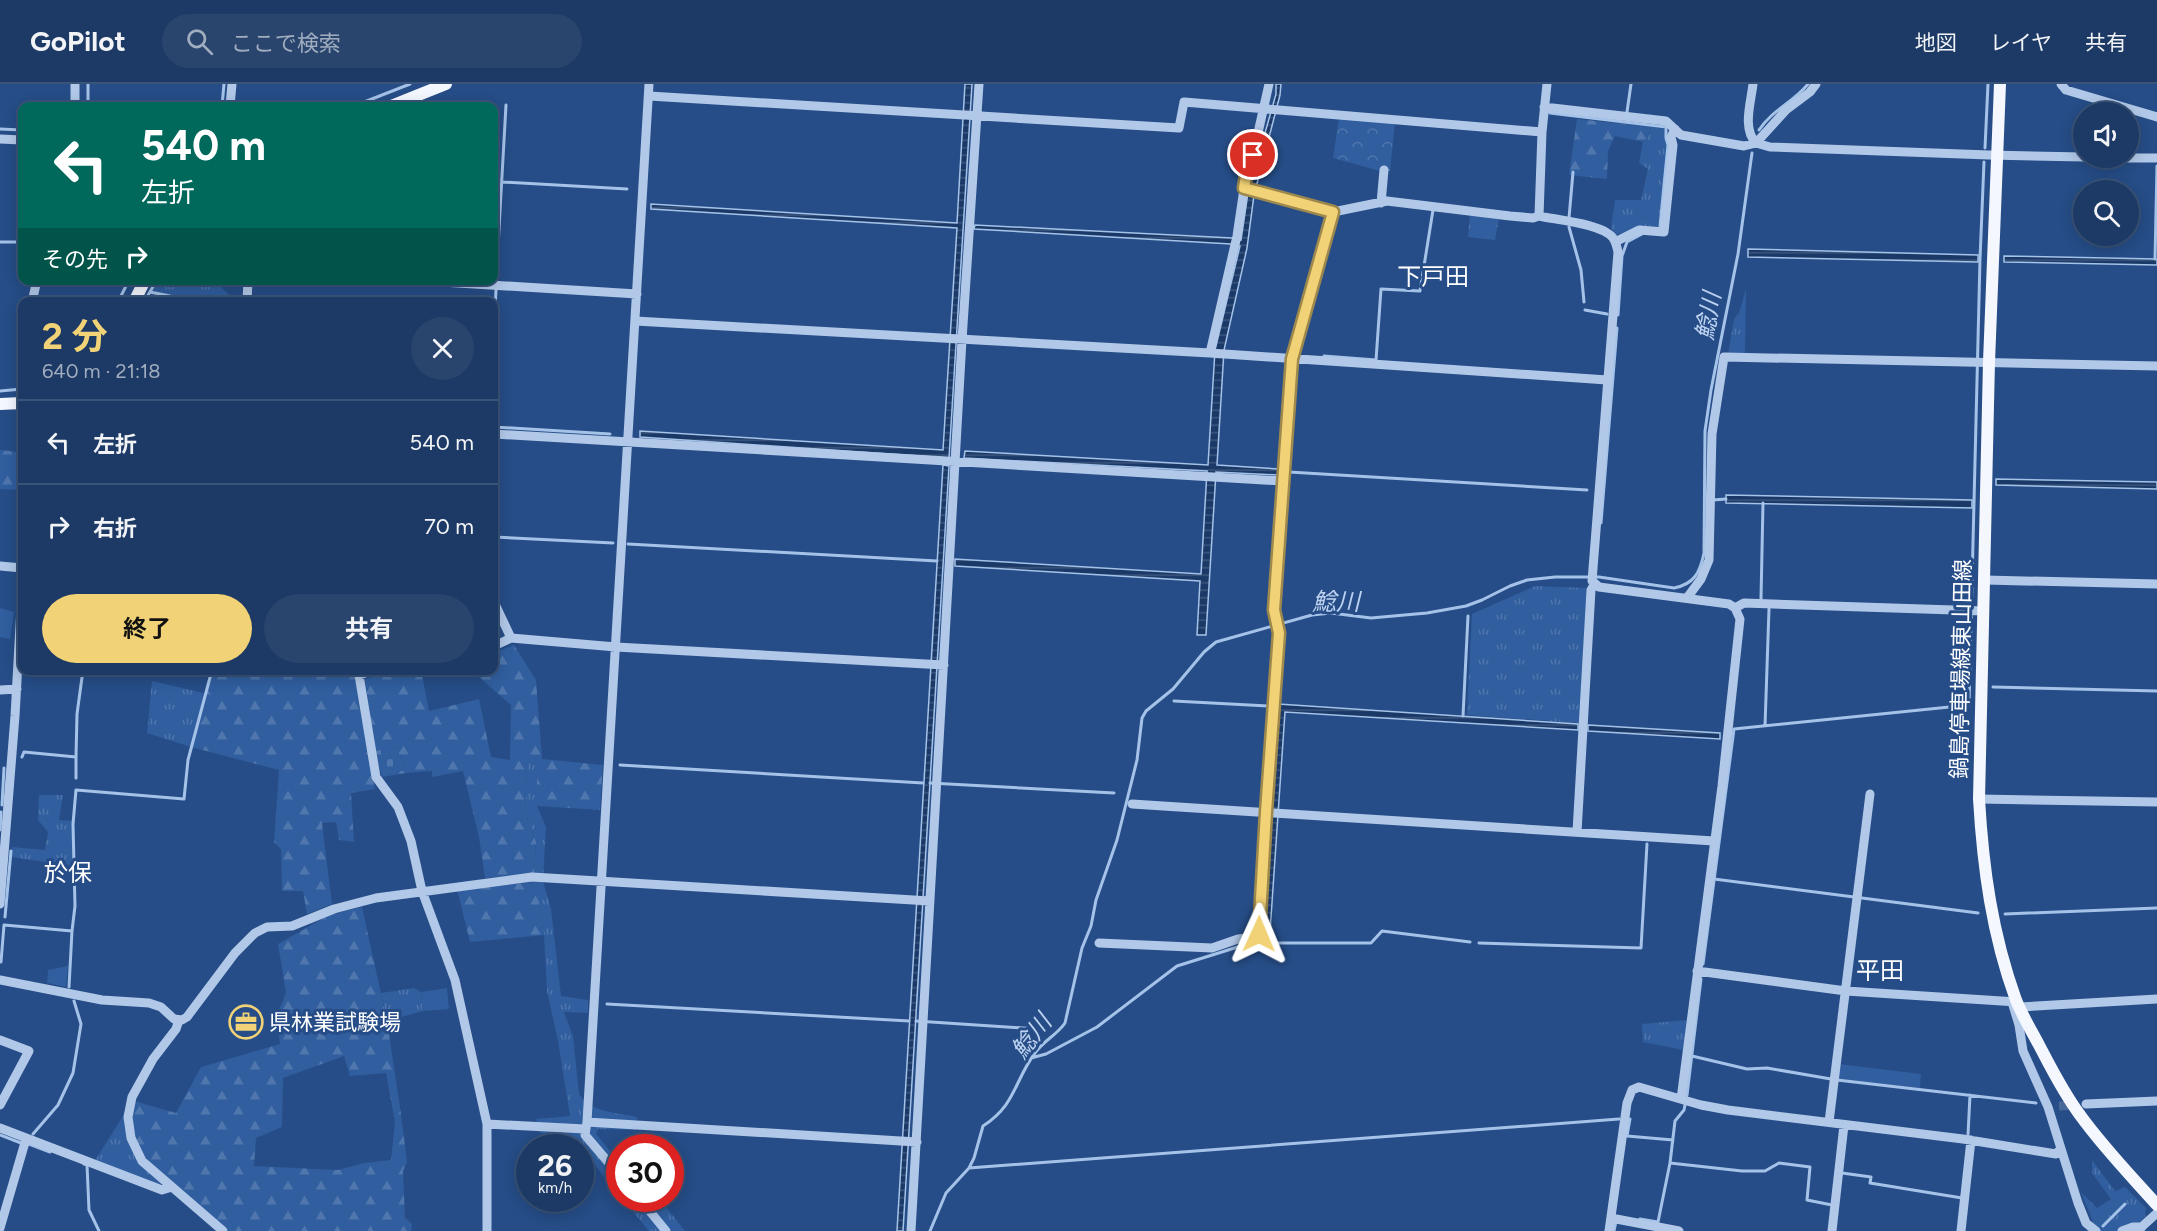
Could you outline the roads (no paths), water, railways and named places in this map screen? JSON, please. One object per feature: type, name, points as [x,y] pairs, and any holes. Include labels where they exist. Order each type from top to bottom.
[{"type":"main road","points":[[401,102],[446,84]]},
{"type":"main road","name":"鍋島停車場線東山田線","points":[[2000,84],[1981,362],[1984,580],[1976,611],[1982,858],[1999,947],[2016,1004],[2048,1064],[2079,1114],[2114,1158],[2157,1205]]},
{"type":"main road","points":[[0,404],[18,403]]},
{"type":"street","points":[[75,84],[75,102]]},
{"type":"street","points":[[231,102],[232,84]]},
{"type":"street","points":[[606,1160],[585,1135],[650,84]]},
{"type":"street","points":[[911,1231],[914,1142],[923,1022],[923,900],[937,784],[979,84]]},
{"type":"street","points":[[1211,354],[1236,241],[1247,169],[1265,109],[1269,84]]},
{"type":"street","points":[[1539,216],[1542,132],[1547,84]]},
{"type":"street","points":[[1753,84],[1748,125],[1750,138],[1756,144]]},
{"type":"street","points":[[1756,144],[1786,110],[1810,92],[1816,84]]},
{"type":"street","points":[[2061,84],[2066,90],[2157,117]]},
{"type":"street","points":[[649,96],[1179,128],[1184,102],[1542,132]]},
{"type":"street","points":[[1544,107],[1666,122],[1681,135],[1744,146],[1756,144],[1770,147],[2073,157]]},
{"type":"street","points":[[1616,242],[1639,230],[1664,231],[1671,137],[1675,129]]},
{"type":"street","points":[[0,140],[18,140]]},
{"type":"street","points":[[2139,158],[2157,158]]},
{"type":"street","points":[[1382,203],[1384,170]]},
{"type":"street","points":[[1244,188],[1333,212],[1387,201],[1533,218],[1539,216],[1604,230],[1616,242],[1577,832]]},
{"type":"street","points":[[1259,934],[1279,630],[1275,615],[1282,481],[1292,359],[1333,212]]},
{"type":"street","points":[[490,285],[637,294]]},
{"type":"street","points":[[635,321],[1211,354],[1607,380]]},
{"type":"street","points":[[1687,598],[1701,579],[1709,560],[1712,434],[1724,357],[2157,366]]},
{"type":"street","points":[[498,434],[1282,481]]},
{"type":"street","points":[[0,566],[18,568]]},
{"type":"street","points":[[1984,580],[2157,584]]},
{"type":"street","points":[[1593,583],[1599,587],[1729,604],[1736,608],[1740,619],[1697,971],[1685,1100]]},
{"type":"street","points":[[1736,608],[1744,603],[1976,611]]},
{"type":"street","points":[[498,610],[511,638]]},
{"type":"street","points":[[498,644],[511,638],[616,647],[944,665]]},
{"type":"street","points":[[0,904],[18,670]]},
{"type":"street","points":[[359,675],[376,777],[398,807],[411,841],[422,891],[455,980],[487,1124],[487,1231]]},
{"type":"street","points":[[0,690],[17,689]]},
{"type":"street","points":[[1829,1122],[1870,794]]},
{"type":"street","points":[[1979,799],[2157,802]]},
{"type":"street","points":[[1132,804],[1714,841]]},
{"type":"street","points":[[179,1020],[187,1017],[235,953],[255,933],[267,927],[292,926],[334,909],[376,898],[532,877],[923,900]]},
{"type":"street","points":[[1259,934],[1270,940]]},
{"type":"street","points":[[1099,943],[1212,948],[1259,934]]},
{"type":"street","points":[[1697,971],[1846,991],[2016,1004],[2157,999]]},
{"type":"street","points":[[0,980],[102,1000],[149,1003],[161,1007],[179,1020]]},
{"type":"street","points":[[2016,1004],[2023,1051],[2048,1107],[2086,1223],[2096,1231]]},
{"type":"street","points":[[179,1020],[176,1029],[153,1059],[132,1097],[128,1117],[131,1138],[142,1161],[223,1231]]},
{"type":"street","points":[[0,1040],[29,1051],[0,1105]]},
{"type":"street","points":[[1610,1231],[1616,1219],[1629,1094],[1632,1090],[1639,1088],[1728,1110],[1971,1140],[2056,1154],[2060,1149]]},
{"type":"street","points":[[2086,1104],[2157,1101]]},
{"type":"street","points":[[2048,1107],[2059,1106]]},
{"type":"street","points":[[487,1124],[586,1126],[914,1142]]},
{"type":"street","points":[[1832,1231],[1844,1125]]},
{"type":"street","points":[[0,1128],[162,1190],[172,1187]]},
{"type":"street","points":[[0,1228],[26,1139]]},
{"type":"street","points":[[1961,1231],[1971,1140]]},
{"type":"street","points":[[650,1212],[666,1231]]},
{"type":"street","points":[[2122,1231],[2133,1227],[2140,1229],[2157,1213]]},
{"type":"street","points":[[1616,1219],[1679,1231]]},
{"type":"waterway","points":[[88,84],[88,102]]},
{"type":"waterway","points":[[222,102],[224,84]]},
{"type":"waterway","points":[[364,102],[410,84]]},
{"type":"waterway","points":[[1627,112],[1631,84]]},
{"type":"waterway","name":"鯰川","points":[[1759,130],[1771,116],[1808,84]]},
{"type":"waterway","points":[[1985,148],[1988,84]]},
{"type":"waterway","points":[[498,247],[506,105]]},
{"type":"waterway","points":[[1550,113],[1666,127],[1668,145],[1660,226]]},
{"type":"waterway","points":[[0,129],[18,130]]},
{"type":"waterway","name":"鯰川","points":[[930,1231],[946,1193],[969,1168],[983,1126],[1002,1110],[1038,1049],[1065,1023],[1082,948],[1117,840],[1137,760],[1142,718],[1146,711],[1173,689],[1204,652],[1216,642],[1312,615],[1331,613],[1371,618],[1427,613],[1466,606],[1527,580],[1555,577],[1599,577],[1674,588],[1687,584],[1695,576],[1704,553],[1705,431],[1738,254],[1752,153]]},
{"type":"waterway","points":[[1703,964],[1734,729],[1969,705],[1984,162]]},
{"type":"waterway","points":[[2155,259],[2157,166]]},
{"type":"waterway","points":[[1569,218],[1573,172]]},
{"type":"waterway","points":[[502,182],[627,189]]},
{"type":"waterway","points":[[1324,356],[1376,360],[1381,289],[1420,291],[1433,210]]},
{"type":"waterway","points":[[1569,227],[1581,270],[1584,302]]},
{"type":"waterway","points":[[1618,315],[1622,256],[1627,242],[1642,234]]},
{"type":"waterway","points":[[0,242],[18,242]]},
{"type":"waterway","points":[[120,297],[126,285]]},
{"type":"waterway","points":[[147,297],[154,285]]},
{"type":"waterway","points":[[496,290],[496,297]]},
{"type":"waterway","points":[[150,292],[170,297]]},
{"type":"waterway","points":[[1585,310],[1607,314]]},
{"type":"waterway","points":[[1601,523],[1617,328]]},
{"type":"waterway","points":[[0,391],[18,389]]},
{"type":"waterway","points":[[498,427],[610,434]]},
{"type":"waterway","points":[[1289,472],[1587,490]]},
{"type":"waterway","points":[[1713,500],[1726,499]]},
{"type":"waterway","points":[[1761,599],[1763,503]]},
{"type":"waterway","points":[[498,537],[613,543]]},
{"type":"waterway","points":[[628,544],[937,561]]},
{"type":"waterway","points":[[1765,726],[1769,609]]},
{"type":"waterway","points":[[1463,716],[1468,616]]},
{"type":"waterway","points":[[22,757],[24,752],[76,757],[77,714],[82,675]]},
{"type":"waterway","points":[[69,987],[75,906],[73,824],[76,790],[184,799],[188,760],[211,675]]},
{"type":"waterway","points":[[1993,687],[2157,691]]},
{"type":"waterway","points":[[1174,701],[1268,706]]},
{"type":"waterway","points":[[76,757],[76,778]]},
{"type":"waterway","points":[[620,765],[923,783]]},
{"type":"waterway","points":[[2,805],[4,768]]},
{"type":"waterway","points":[[930,783],[1114,793]]},
{"type":"waterway","points":[[0,830],[1,812]]},
{"type":"waterway","points":[[1479,943],[1641,948],[1647,844]]},
{"type":"waterway","points":[[5,917],[11,851]]},
{"type":"waterway","points":[[1714,879],[1854,897]]},
{"type":"waterway","points":[[1862,898],[1978,913]]},
{"type":"waterway","points":[[2005,914],[2157,908]]},
{"type":"waterway","points":[[1,962],[4,925],[72,931]]},
{"type":"waterway","points":[[1274,943],[1371,943],[1382,931],[1470,942]]},
{"type":"waterway","points":[[1031,1058],[1046,1054],[1097,1027],[1177,966],[1241,946],[1262,942]]},
{"type":"waterway","points":[[1640,1219],[1658,1222],[1670,1163],[1675,1121],[1684,1110],[1687,1095],[1701,979]]},
{"type":"waterway","points":[[33,1134],[58,1105],[73,1073],[81,1024],[74,1001]]},
{"type":"waterway","points":[[607,1004],[909,1021]]},
{"type":"waterway","points":[[916,1021],[1037,1029]]},
{"type":"waterway","points":[[1692,1056],[1747,1069],[1767,1068],[1831,1079]]},
{"type":"waterway","points":[[1837,1080],[2036,1103]]},
{"type":"waterway","points":[[1968,1135],[1970,1095]]},
{"type":"waterway","points":[[969,1168],[1619,1119]]},
{"type":"waterway","points":[[1630,1119],[1627,1136],[1673,1140]]},
{"type":"waterway","points":[[0,1135],[21,1143]]},
{"type":"waterway","points":[[29,1144],[50,1152]]},
{"type":"waterway","points":[[1670,1163],[1742,1171],[1765,1171],[1779,1163],[1810,1167],[1807,1200],[1832,1205]]},
{"type":"waterway","points":[[84,1164],[87,1165],[89,1210],[99,1231]]},
{"type":"waterway","points":[[1842,1173],[1871,1177],[1870,1183],[1962,1198],[1962,1196]]},
{"type":"waterway","points":[[2103,1226],[2125,1204]]},
{"type":"waterway","points":[[1614,1231],[1616,1221]]},
{"type":"tunnel","points":[[2059,1106],[2077,1105]]},
{"type":"place","name":"県林業試験場","points":[[246,1022]]},
{"type":"district","name":"下戸田","points":[[1433,276]]},
{"type":"district","name":"於保","points":[[68,872]]},
{"type":"district","name":"平田","points":[[1880,970]]}]
